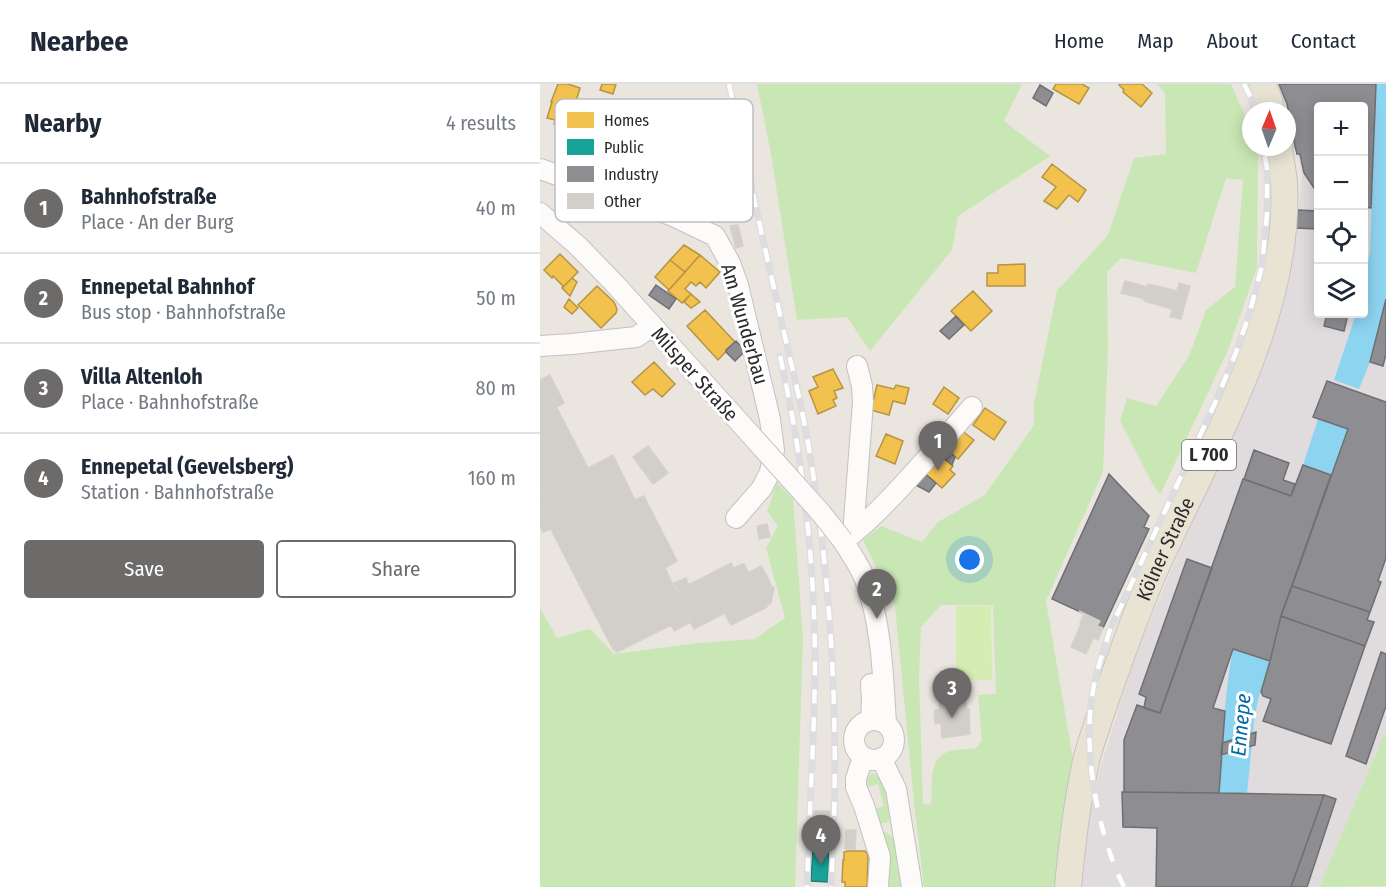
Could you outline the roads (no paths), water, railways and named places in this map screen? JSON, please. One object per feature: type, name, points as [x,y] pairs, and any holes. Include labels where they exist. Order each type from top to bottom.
[{"type":"main road","points":[[1262,84],[1269,102]]},
{"type":"main road","name":"Kölner Straße","points":[[1068,887],[1074,831],[1087,757],[1117,665],[1153,574],[1246,373],[1266,313],[1280,253],[1283,222],[1284,182],[1280,156]]},
{"type":"street","name":"Am Wunderbau","points":[[540,169],[555,174]]},
{"type":"street","name":"Milsper Straße","points":[[540,213],[578,246],[614,283],[821,513],[848,538],[855,559],[866,580],[877,620],[881,649],[879,722]]},
{"type":"street","name":"Am Wunderbau","points":[[686,222],[715,236],[730,263],[738,285],[770,419],[774,450],[770,472],[762,488],[736,518]]},
{"type":"street","points":[[540,346],[636,337],[653,326]]},
{"type":"street","points":[[848,538],[863,402],[862,386],[856,366]]},
{"type":"street","points":[[848,538],[884,505],[972,407]]},
{"type":"street","points":[[878,756],[860,753],[856,748],[854,736],[860,725],[879,722],[894,734],[893,747],[878,756],[860,766],[856,779],[856,787],[880,857],[878,887]]},
{"type":"street","points":[[878,756],[896,789],[912,887]]},
{"type":"water","points":[[1376,84],[1386,84],[1386,299],[1370,362],[1359,389],[1334,380],[1355,318],[1368,318]]},
{"type":"water","points":[[1318,419],[1348,429],[1331,475],[1303,465]]},
{"type":"water","name":"Ennepe","points":[[1233,649],[1270,661],[1254,722],[1247,794],[1219,793],[1225,703]]},
{"type":"railway","points":[[729,84],[732,99]]},
{"type":"railway","points":[[1244,84],[1252,102]]},
{"type":"railway","points":[[1124,887],[1107,843],[1095,794],[1090,743],[1093,688],[1110,630],[1215,403],[1249,315],[1262,266],[1267,213],[1267,168],[1265,156]]},
{"type":"railway","points":[[753,194],[802,412],[817,498],[829,609],[832,664],[835,776],[831,887]]},
{"type":"railway","points":[[780,356],[795,430],[805,505],[814,617],[815,684],[807,887]]},
{"type":"place","name":"Bahnhofstraße","points":[[938,471]]},
{"type":"place","name":"Ennepetal Bahnhof","points":[[877,619]]},
{"type":"place","name":"Villa Altenloh","points":[[952,718]]},
{"type":"place","name":"Ennepetal (Gevelsberg)","points":[[821,865]]}]
